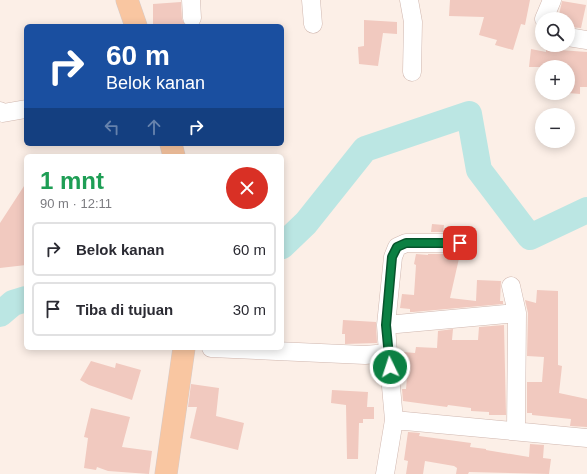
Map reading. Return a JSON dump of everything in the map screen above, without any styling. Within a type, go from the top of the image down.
[{"type":"main road","points":[[127,0],[135,24]]},
{"type":"main road","points":[[166,474],[184,350]]},
{"type":"street","points":[[191,0],[192,18]]},
{"type":"street","points":[[311,0],[313,24]]},
{"type":"street","points":[[409,0],[413,22],[412,72]]},
{"type":"street","points":[[547,12],[552,0]]},
{"type":"street","points":[[575,38],[587,40]]},
{"type":"street","points":[[0,111],[3,113],[24,109]]},
{"type":"street","points":[[385,474],[394,420],[386,325],[392,257],[397,247],[406,243],[460,243]]},
{"type":"street","points":[[511,286],[517,313],[516,431]]},
{"type":"street","points":[[386,325],[517,313]]},
{"type":"street","points":[[255,350],[365,355],[388,353]]},
{"type":"street","points":[[394,420],[587,438]]},
{"type":"building","points":[[450,0],[530,0],[525,25],[521,24],[513,50],[495,45],[497,40],[479,35],[484,17],[449,16]]},
{"type":"building","points":[[562,1],[586,5],[581,28],[575,28],[575,12],[560,12]]},
{"type":"building","points":[[181,2],[182,19],[185,24],[153,24],[153,4]]},
{"type":"building","points":[[364,20],[397,22],[397,34],[383,33],[378,66],[359,64],[358,47],[364,46]]},
{"type":"building","points":[[531,49],[535,50],[535,52],[587,52],[587,87],[580,87],[580,94],[575,94],[575,60],[535,60],[535,67],[529,67]]},
{"type":"building","points":[[24,186],[24,265],[0,268],[0,223]]},
{"type":"building","points":[[432,224],[444,225],[443,232],[431,232]]},
{"type":"building","points":[[416,254],[460,254],[450,298],[476,301],[477,280],[501,281],[500,301],[503,301],[503,304],[413,312],[410,312],[410,309],[400,308],[402,294],[414,295],[416,265],[414,264]]},
{"type":"building","points":[[537,290],[558,291],[558,365],[562,366],[559,393],[587,399],[587,427],[570,426],[571,419],[532,415],[532,413],[527,413],[527,382],[542,382],[544,357],[527,356],[528,313],[525,300],[536,303]]},
{"type":"building","points":[[343,320],[376,322],[377,343],[345,344],[345,334],[342,334]]},
{"type":"building","points":[[504,325],[506,415],[489,415],[489,412],[471,411],[471,408],[448,405],[447,407],[403,401],[402,389],[406,389],[408,366],[401,365],[403,352],[415,353],[416,347],[437,348],[438,331],[453,329],[452,340],[478,340],[479,327]]},
{"type":"building","points":[[91,361],[115,368],[116,363],[141,370],[132,400],[89,385],[80,380]]},
{"type":"building","points":[[191,384],[219,388],[216,416],[244,423],[238,450],[190,438],[197,407],[188,407]]},
{"type":"building","points":[[332,390],[368,392],[367,407],[374,407],[374,419],[363,419],[363,423],[359,423],[358,459],[347,459],[346,405],[331,403]]},
{"type":"building","points":[[91,408],[130,417],[122,447],[152,451],[149,474],[108,471],[97,467],[96,470],[84,468],[88,438],[84,437]]},
{"type":"building","points":[[408,432],[420,433],[419,436],[471,443],[470,447],[529,457],[530,444],[544,445],[543,458],[551,459],[549,474],[469,472],[468,474],[456,474],[457,468],[454,466],[425,461],[423,474],[406,474],[408,461],[404,460]]},
{"type":"waterway","points":[[284,244],[306,223],[365,149],[469,114],[479,170],[530,237],[587,210]]},
{"type":"waterway","points":[[0,314],[13,303],[24,300]]},
{"type":"route","points":[[390,367],[386,325],[392,257],[397,247],[406,243],[460,243]]}]
